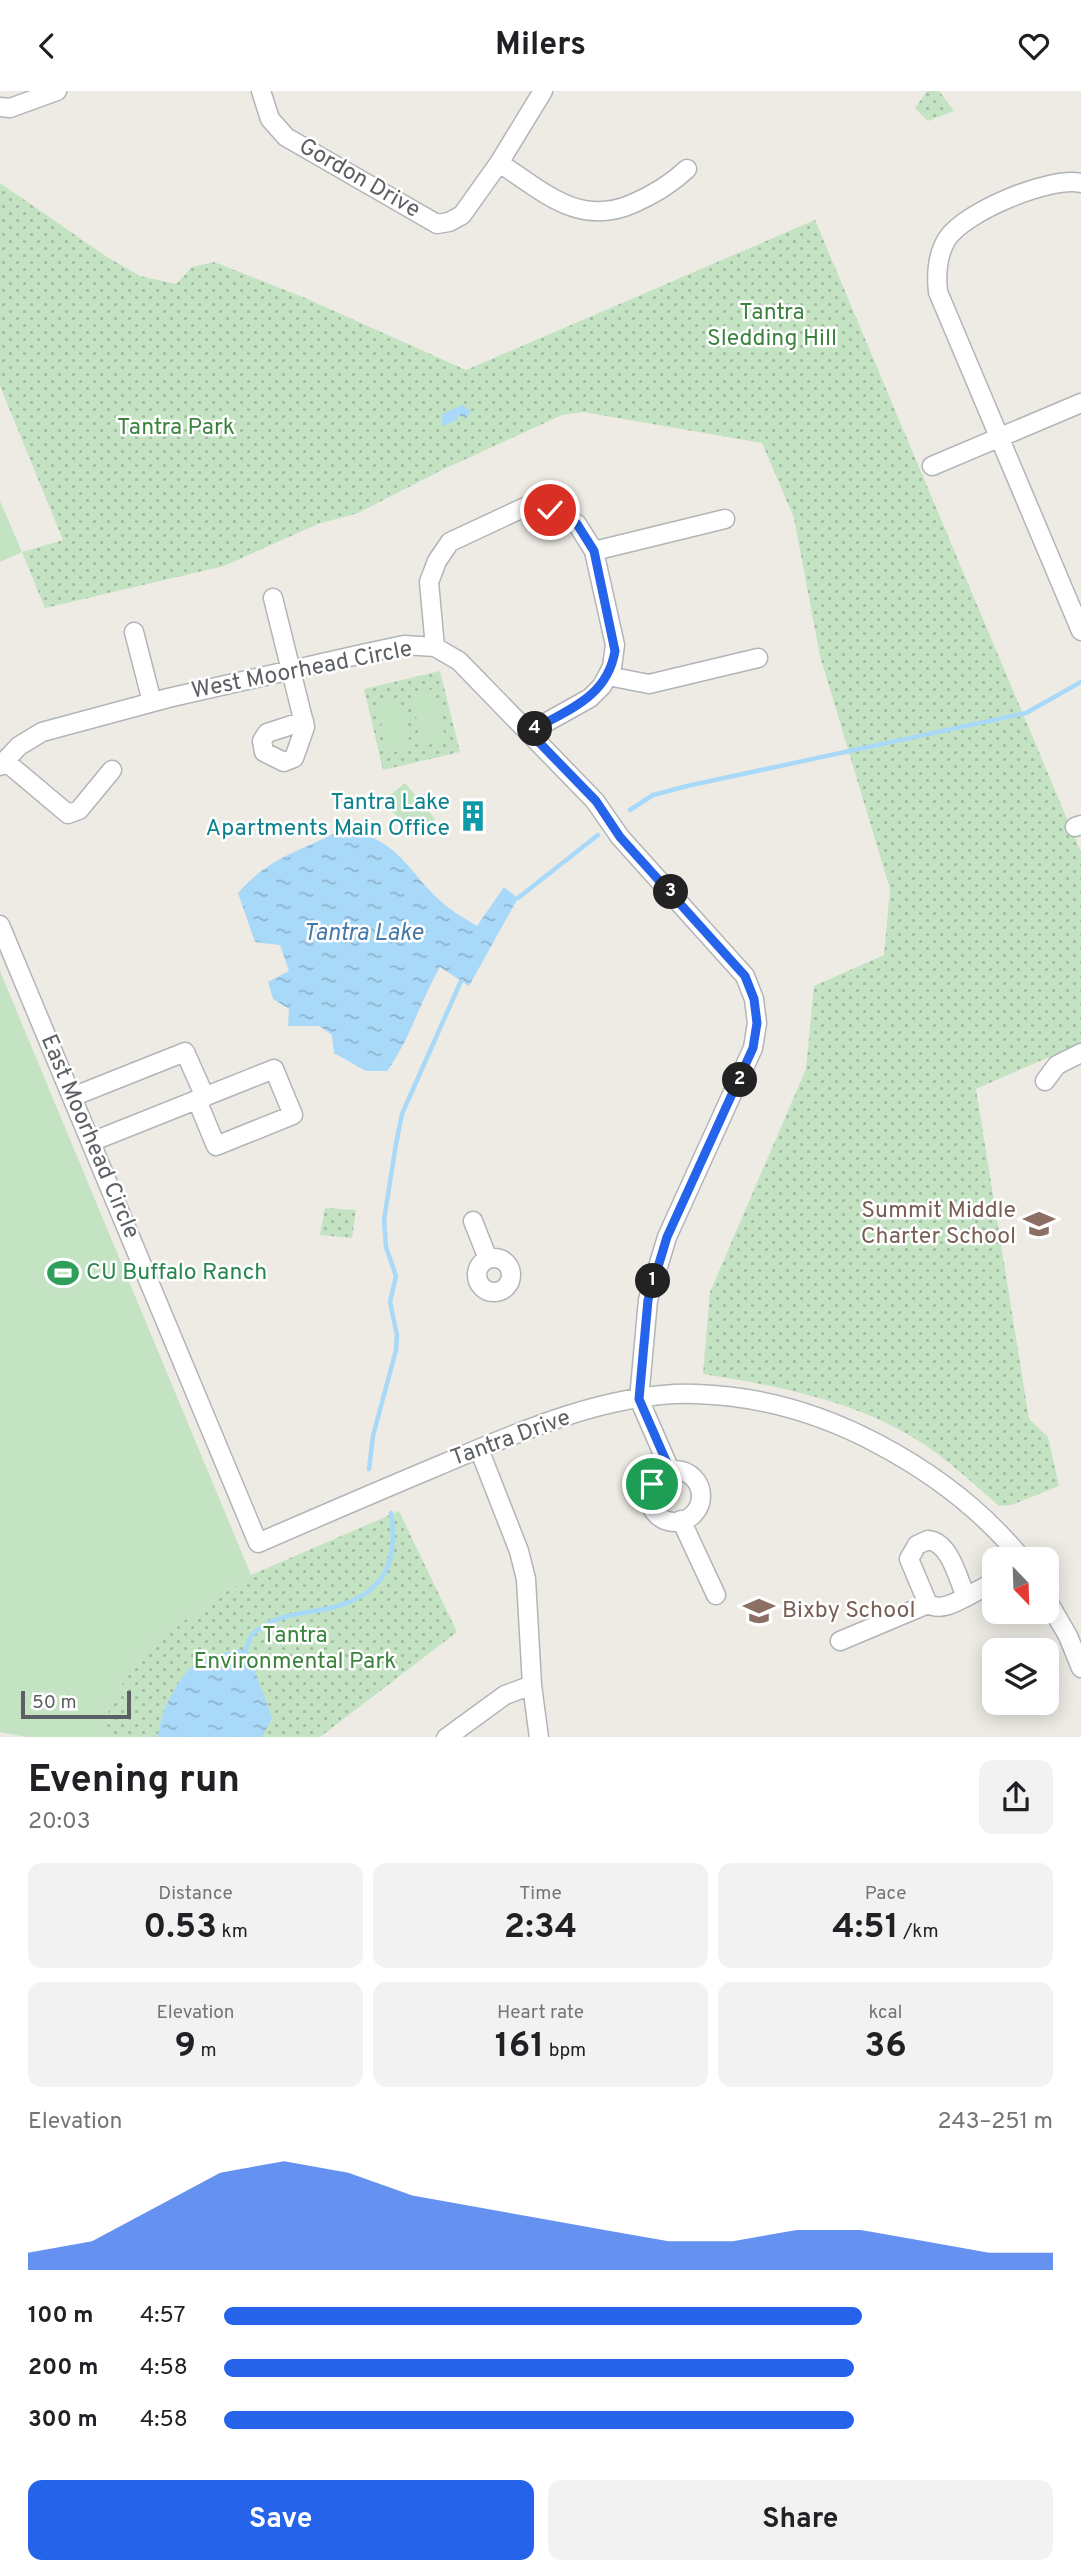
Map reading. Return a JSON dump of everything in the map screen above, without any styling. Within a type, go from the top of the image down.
[{"type":"street","points":[[5,107],[57,91]]},
{"type":"street","name":"Gordon Drive","points":[[261,91],[270,119],[286,137],[438,224],[462,215],[499,163],[543,91]]},
{"type":"street","points":[[499,163],[565,205],[595,214],[615,212],[658,193],[687,169]]},
{"type":"street","points":[[1081,183],[1051,184],[963,221],[949,236],[940,253],[936,273],[938,292],[1081,631]]},
{"type":"street","points":[[932,465],[1081,403]]},
{"type":"street","points":[[435,647],[429,583],[437,561],[450,542],[531,507],[550,510],[570,519],[594,551],[615,645],[612,667],[590,698],[529,732]]},
{"type":"street","points":[[594,551],[725,519]]},
{"type":"street","points":[[1064,592],[1081,585]]},
{"type":"street","points":[[273,598],[304,721]]},
{"type":"street","points":[[134,632],[152,702]]},
{"type":"street","name":"West Moorhead Circle","points":[[2,763],[19,746],[42,732],[152,702],[404,645],[435,647],[459,661],[596,801],[620,837],[745,976],[754,999],[757,1023],[753,1048],[658,1262],[648,1300],[639,1399]]},
{"type":"street","points":[[608,676],[649,684],[758,658]]},
{"type":"street","points":[[2,763],[68,814],[79,810],[112,770]]},
{"type":"street","name":"East Moorhead Circle","points":[[0,925],[258,1543]]},
{"type":"street","points":[[72,1097],[184,1052],[201,1098],[216,1146],[293,1115],[274,1069],[201,1098],[91,1142]]},
{"type":"street","points":[[1045,1081],[1057,1065],[1081,1053]]},
{"type":"street","points":[[473,1221],[488,1259]]},
{"type":"street","name":"Tantra Drive","points":[[258,1543],[544,1422],[639,1399],[693,1393],[735,1396],[807,1411],[845,1427],[918,1465],[985,1519],[1010,1547]]},
{"type":"street","points":[[639,1399],[670,1470]]},
{"type":"street","points":[[479,1449],[519,1551],[527,1593],[532,1685],[539,1737]]},
{"type":"street","points":[[670,1470],[690,1475],[699,1488],[697,1508],[681,1520],[669,1520],[659,1516],[650,1501],[650,1489],[655,1479],[670,1470]]},
{"type":"street","points":[[681,1520],[716,1595]]},
{"type":"street","points":[[966,1597],[948,1555],[930,1539],[917,1545],[909,1559],[928,1604],[935,1607],[947,1606],[966,1597],[982,1588]]},
{"type":"street","points":[[840,1641],[928,1604]]},
{"type":"street","points":[[1059,1620],[1081,1668]]},
{"type":"street","points":[[447,1737],[505,1695],[532,1685]]},
{"type":"green space","points":[[927,91],[939,91],[954,111],[928,121],[915,108]]},
{"type":"green space","name":"Tantra Park","points":[[0,183],[107,257],[140,276],[176,284],[192,267],[214,262],[305,298],[466,370],[815,220],[1081,852],[1081,1043],[976,1089],[1029,1419],[1048,1437],[1059,1486],[1011,1505],[999,1506],[930,1448],[868,1415],[787,1390],[703,1374],[710,1292],[806,1069],[814,986],[884,955],[890,889],[820,656],[794,518],[762,443],[583,412],[562,415],[442,470],[358,513],[318,524],[224,566],[45,608],[22,552],[63,540],[0,386]]},
{"type":"green space","points":[[0,501],[22,552],[0,562]]},
{"type":"green space","points":[[440,671],[460,752],[383,770],[364,689]]},
{"type":"green space","points":[[434,689],[446,740],[423,746],[411,695]]},
{"type":"green space","points":[[399,697],[411,748],[388,754],[377,703]]},
{"type":"green space","points":[[405,783],[435,819],[414,836],[383,801]]},
{"type":"green space","name":"CU Buffalo Ranch","points":[[0,971],[251,1575],[151,1643],[109,1703],[106,1737],[26,1737],[0,1732]]},
{"type":"green space","points":[[325,1208],[356,1210],[352,1238],[320,1235]]},
{"type":"green space","name":"Tantra Environmental Park","points":[[399,1511],[457,1632],[320,1737],[106,1737],[109,1703],[151,1643],[251,1575]]},
{"type":"water","points":[[462,405],[472,412],[464,418],[457,414],[458,420],[442,426],[442,414]]},
{"type":"water","name":"Tantra Lake","points":[[344,828],[381,842],[394,851],[434,895],[452,911],[477,926],[504,887],[518,898],[469,986],[440,967],[387,1071],[366,1071],[334,1053],[332,1035],[319,1026],[288,1026],[289,1009],[273,999],[268,982],[289,971],[280,945],[255,942],[238,893],[275,862]]},
{"type":"water","points":[[239,1649],[248,1652],[272,1718],[262,1737],[158,1737],[165,1707],[186,1673],[207,1658]]},
{"type":"waterway","points":[[630,810],[653,795],[687,786],[1026,713],[1081,682]]},
{"type":"waterway","points":[[518,898],[598,835]]},
{"type":"waterway","points":[[369,1469],[373,1436],[396,1350],[397,1335],[390,1302],[396,1276],[386,1247],[384,1220],[396,1144],[402,1114],[461,981]]},
{"type":"waterway","points":[[245,1651],[251,1636],[273,1621],[341,1605],[369,1591],[379,1581],[390,1558],[393,1544],[391,1513]]},
{"type":"place","name":"Tantra Lake Apartments Main Office","points":[[473,816]]},
{"type":"place","name":"Summit Middle Charter School","points":[[1039,1224]]},
{"type":"place","name":"CU Buffalo Ranch","points":[[63,1273]]},
{"type":"place","name":"Bixby School","points":[[759,1611]]},
{"type":"route","points":[[550,510],[577,524],[594,551],[615,651],[612,667],[602,686],[590,698],[529,732],[596,801],[620,837],[698,920],[745,976],[754,999],[757,1023],[753,1048],[729,1107],[694,1175],[667,1237],[648,1300],[639,1399],[670,1470],[660,1475],[652,1484]]},
{"type":"park label","name":"Tantra Sledding Hill","points":[[772,326]]}]
